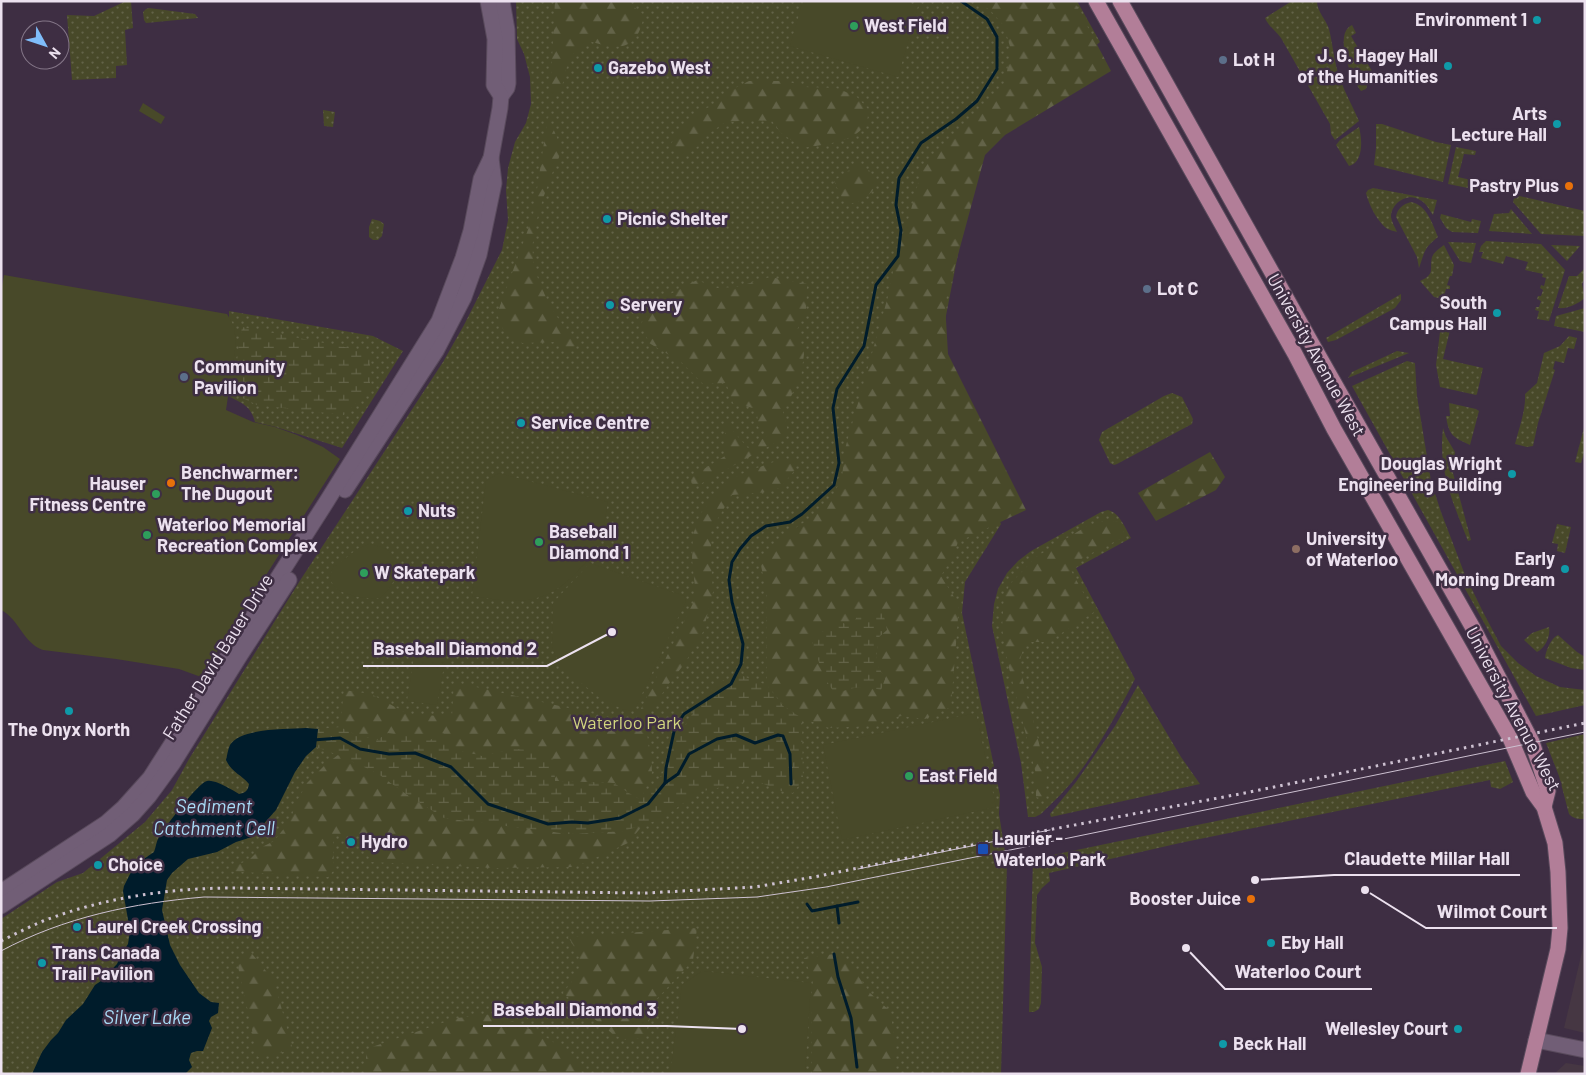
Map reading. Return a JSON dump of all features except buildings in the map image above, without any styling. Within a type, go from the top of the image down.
[{"type":"main road","name":"University Avenue West","points":[[1096,1],[1295,354],[1334,429],[1510,738],[1533,792],[1544,807],[1555,843],[1557,858],[1560,928],[1558,949],[1528,1074]]},
{"type":"main road","name":"University Avenue West","points":[[1120,1],[1473,628],[1532,742],[1548,791],[1544,807]]},
{"type":"street","name":"Father David Bauer Drive","points":[[488,1],[494,39],[494,85],[501,96]]},
{"type":"street","name":"Father David Bauer Drive","points":[[1,906],[77,858],[109,835],[133,814],[174,764],[332,510],[436,351],[456,316],[474,270],[494,183],[491,158],[501,96],[508,84],[507,30],[502,1]]},
{"type":"street","name":"Father David Bauer Drive","points":[[1,892],[106,823],[140,790],[162,760],[439,321],[463,258],[471,231],[480,179],[491,158]]},
{"type":"street","points":[[1536,1040],[1585,1050]]},
{"type":"shaded area","points":[[1585,939],[1585,1033],[1564,1028]]},
{"type":"shaded area","points":[[1566,1063],[1585,1066],[1585,1074],[1554,1074]]},
{"type":"green space","points":[[126,1],[131,1],[133,28],[125,30],[127,65],[116,66],[116,78],[72,80],[70,20],[67,20],[67,15],[94,16]]},
{"type":"green space","name":"Waterloo Park","points":[[516,1],[1077,1],[1100,42],[979,146],[936,367],[1001,524],[965,582],[962,613],[1000,795],[999,814],[1007,864],[1001,1074],[1,1074],[1,919],[57,882],[83,873],[145,822],[172,790],[189,759],[301,579],[443,362],[502,250],[508,220],[506,190],[508,168],[515,142],[526,123],[531,104],[530,77],[524,54],[517,39]]},
{"type":"green space","points":[[555,1],[626,1],[644,15],[637,36],[631,42],[625,45],[609,46],[589,41],[573,54],[566,69],[562,87],[550,98]]},
{"type":"green space","name":"West Field","points":[[803,1],[900,1],[918,6],[898,77],[790,46]]},
{"type":"green space","points":[[974,1],[1074,1],[1111,71],[1005,135],[985,155],[945,303],[948,354],[1026,510],[958,542],[953,556],[941,576],[959,605],[951,707],[925,719],[901,716],[866,726],[829,728],[802,718],[785,707],[767,685],[766,591],[760,560],[782,537],[815,515],[832,498],[842,477],[845,449],[889,293],[897,250],[909,217],[921,172],[945,143],[987,104],[1005,82],[1011,50],[1004,26],[990,10]],"holes":[[[850,626],[878,638],[876,662],[885,679],[871,687],[851,687],[815,650],[811,639],[816,633]]]},
{"type":"green space","points":[[1292,1],[1317,1],[1318,9],[1329,29],[1340,79],[1359,121],[1335,140],[1331,134],[1330,124],[1281,38],[1265,18]]},
{"type":"green space","points":[[149,8],[195,14],[198,18],[146,23],[143,12]]},
{"type":"green space","points":[[1352,25],[1356,33],[1351,36],[1372,71],[1366,89],[1361,91],[1349,67],[1344,46],[1344,37]]},
{"type":"green space","points":[[749,81],[787,81],[804,87],[836,88],[856,96],[868,109],[867,121],[856,134],[848,138],[830,144],[803,148],[781,133],[772,121],[747,120],[724,123],[707,135],[698,146],[683,158],[676,154],[671,144],[675,137],[700,111],[716,104],[731,90]]},
{"type":"green space","points":[[143,103],[165,117],[161,124],[139,111]]},
{"type":"green space","points":[[323,110],[335,112],[333,127],[324,126]]},
{"type":"green space","points":[[548,116],[562,150],[538,217],[533,244],[533,256],[537,276],[545,295],[576,345],[564,360],[567,351],[555,342],[522,343],[503,329],[497,314],[533,216]]},
{"type":"green space","points":[[1376,124],[1382,124],[1451,145],[1443,182],[1374,165]]},
{"type":"green space","points":[[1359,127],[1361,138],[1360,155],[1354,164],[1349,166],[1336,145]]},
{"type":"green space","points":[[1456,147],[1476,151],[1475,155],[1464,154],[1458,177],[1497,186],[1493,193],[1448,184]]},
{"type":"green space","points":[[858,164],[870,171],[876,185],[871,193],[862,200],[848,203],[841,196],[834,181]]},
{"type":"green space","points":[[1373,188],[1437,200],[1433,215],[1422,201],[1410,197],[1406,198],[1397,203],[1392,212],[1391,219],[1397,232],[1386,228],[1373,212],[1366,193]]},
{"type":"green space","points":[[1515,195],[1585,211],[1585,236],[1541,234],[1513,202]]},
{"type":"green space","points":[[1411,202],[1417,204],[1425,211],[1438,237],[1426,250],[1419,268],[1417,257],[1396,217],[1401,207]]},
{"type":"green space","points":[[1511,209],[1532,234],[1489,231],[1494,214],[1509,213]]},
{"type":"green space","points":[[1441,214],[1471,222],[1472,219],[1481,221],[1478,233],[1452,232],[1446,228],[1440,218]]},
{"type":"green space","points":[[372,219],[384,224],[382,236],[378,240],[373,240],[369,237],[369,227]]},
{"type":"green space","points":[[1486,241],[1541,244],[1565,270],[1549,321],[1537,319],[1539,311],[1535,310],[1536,307],[1539,307],[1541,301],[1537,299],[1538,296],[1541,296],[1543,290],[1540,288],[1541,285],[1544,286],[1546,278],[1542,277],[1543,274],[1525,270],[1528,262],[1506,256],[1503,264],[1481,258],[1483,252],[1479,252],[1481,246]]},
{"type":"green space","points":[[1448,242],[1476,243],[1471,263],[1460,261]]},
{"type":"green space","points":[[1444,245],[1454,265],[1452,276],[1450,276],[1447,285],[1450,286],[1450,289],[1446,289],[1444,296],[1452,298],[1452,301],[1434,297],[1420,281],[1430,273],[1432,257]]},
{"type":"green space","points":[[1551,245],[1580,246],[1567,261]]},
{"type":"green space","points":[[1585,268],[1585,278],[1582,284],[1585,298],[1573,306],[1558,308],[1569,276],[1577,276]]},
{"type":"green space","name":"Waterloo Memorial Recreation Complex","points":[[4,275],[227,314],[234,326],[236,343],[226,410],[253,422],[297,435],[323,447],[340,459],[201,677],[179,669],[43,650],[36,647],[12,619],[1,610],[1,291]]},
{"type":"green space","points":[[770,277],[807,284],[806,311],[797,330],[804,354],[801,377],[783,412],[789,435],[695,487],[689,478],[725,456],[725,422],[748,448],[770,434],[758,427],[757,409],[733,403],[726,383],[703,384],[681,362],[649,343],[641,323],[663,298],[697,280],[717,288],[737,287]]},
{"type":"green space","points":[[1401,294],[1401,300],[1395,308],[1336,340],[1328,342],[1326,338]]},
{"type":"green space","points":[[1585,308],[1585,332],[1554,326],[1556,316]]},
{"type":"green space","points":[[229,311],[373,336],[403,351],[342,448],[255,422],[251,412],[242,403],[228,396]]},
{"type":"green space","points":[[1451,326],[1443,359],[1483,368],[1476,395],[1440,387],[1436,365],[1440,332],[1443,328]]},
{"type":"green space","points":[[242,327],[370,352],[370,389],[344,415],[257,405],[232,393]]},
{"type":"green space","points":[[1569,336],[1577,338],[1574,349],[1568,348],[1564,363],[1555,361],[1553,369],[1555,370],[1538,423],[1533,446],[1527,447],[1515,444],[1523,413],[1525,394],[1537,383],[1544,353],[1560,346]]},
{"type":"green space","points":[[1397,351],[1409,353],[1348,378],[1352,372]]},
{"type":"green space","points":[[1407,361],[1415,363],[1417,396],[1431,481],[1465,575],[1483,612],[1501,646],[1518,663],[1536,676],[1560,687],[1585,690],[1585,705],[1536,716],[1352,386]]},
{"type":"green space","points":[[1172,393],[1182,397],[1193,419],[1192,424],[1117,464],[1110,463],[1099,440],[1102,432]]},
{"type":"green space","points":[[1449,403],[1479,411],[1470,445],[1456,438],[1450,432],[1446,416],[1450,416]]},
{"type":"green space","points":[[1585,424],[1585,450],[1581,463],[1575,462]]},
{"type":"green space","points":[[1443,428],[1455,452],[1453,473],[1471,540],[1468,541],[1452,500],[1445,473],[1442,444]]},
{"type":"green space","points":[[1210,452],[1225,477],[1216,490],[1156,521],[1138,493]]},
{"type":"green space","points":[[785,458],[797,462],[795,470],[780,488],[766,492],[732,495],[711,530],[713,592],[703,632],[685,663],[646,718],[652,772],[641,800],[614,783],[555,781],[512,749],[482,756],[457,750],[430,740],[377,740],[352,733],[340,727],[344,690],[371,694],[410,715],[452,716],[454,682],[634,723],[696,597],[692,559],[693,535],[700,514],[729,480]]},
{"type":"green space","name":"Baseball Diamond 1","points":[[499,473],[608,502],[601,536],[589,559],[566,583],[542,597],[516,601],[472,596],[486,481]]},
{"type":"green space","points":[[1108,510],[1116,514],[1131,538],[1076,568],[1135,679],[1093,754],[1076,777],[1041,814],[1035,817],[1028,817],[1021,763],[992,626],[994,604],[998,589],[1007,573],[1018,561],[1031,551],[1101,512]]},
{"type":"green space","points":[[1107,520],[1118,522],[1126,536],[1086,556],[1069,567],[1094,612],[1048,642],[1025,642],[1019,664],[1047,775],[1044,799],[1036,797],[1036,774],[1008,664],[1002,628],[1004,597],[1010,584],[1036,557],[1087,526]]},
{"type":"green space","points":[[1557,524],[1571,527],[1565,553],[1557,551],[1558,544],[1552,543]]},
{"type":"green space","name":"W Skatepark","points":[[370,544],[382,547],[395,558],[396,574],[388,590],[380,598],[372,598],[353,596],[336,588],[331,579],[334,565],[336,566],[357,549]]},
{"type":"green space","points":[[590,563],[684,596],[686,601],[634,711],[622,709],[600,698],[560,666],[552,647],[553,603]]},
{"type":"green space","points":[[883,612],[887,630],[878,638],[876,662],[885,679],[881,690],[857,688],[835,694],[824,677],[811,639],[816,633],[826,631],[829,624],[836,620],[850,626],[858,616]]},
{"type":"green space","points":[[1549,627],[1547,641],[1543,648],[1537,652],[1524,640],[1532,633]]},
{"type":"green space","points":[[1558,635],[1585,657],[1585,670],[1571,668],[1545,658],[1549,645]]},
{"type":"green space","points":[[417,639],[448,644],[437,705],[407,701]]},
{"type":"green space","points":[[740,675],[767,685],[784,707],[802,718],[803,780],[793,793],[781,791],[754,780],[699,792],[661,819],[624,831],[570,834],[444,818],[377,773],[316,747],[318,729],[340,727],[352,733],[377,740],[388,733],[430,740],[443,733],[457,750],[482,756],[512,749],[537,750],[554,760],[555,781],[614,783],[641,800],[657,782],[666,768],[675,734],[689,721],[698,700],[722,681]]},
{"type":"green space","points":[[1138,685],[1181,757],[1200,784],[1051,817],[1050,814],[1076,782],[1115,726]]},
{"type":"green space","name":"East Field","points":[[976,713],[996,807],[842,840],[823,745]]},
{"type":"green space","points":[[1585,734],[1585,819],[1580,819],[1574,818],[1569,814],[1559,776],[1546,743]]},
{"type":"green space","points":[[338,755],[377,773],[444,818],[570,834],[624,831],[643,825],[628,843],[575,867],[497,868],[371,862],[367,853],[366,834],[333,835],[334,870],[328,877],[225,871],[250,859],[262,847],[274,841],[290,821],[296,803],[307,783]]},
{"type":"green space","points":[[1505,761],[1513,782],[1500,789],[1491,787],[1490,780],[1180,843],[1049,873],[1050,881],[1037,895],[1035,943],[1042,967],[1041,1003],[1039,1009],[1029,1012],[1033,859]]},
{"type":"green space","points":[[697,928],[693,960],[655,1001],[644,1038],[626,1040],[614,1035],[563,993],[575,977],[580,966],[578,954],[568,937]]},
{"type":"green space","points":[[249,950],[274,981],[293,1050],[258,1057],[237,962]]},
{"type":"green space","points":[[842,953],[870,993],[890,1011],[895,1039],[895,1074],[812,1074],[811,1002],[813,980],[804,958]]},
{"type":"green space","points":[[702,971],[811,983],[805,1074],[670,1074],[682,985]]},
{"type":"green space","points":[[493,1014],[526,1027],[547,1038],[576,1061],[582,1074],[366,1074],[366,1053],[372,1047],[457,1018]]},
{"type":"water","points":[[306,728],[318,729],[316,747],[306,756],[295,772],[276,810],[252,837],[236,842],[217,852],[188,859],[167,880],[162,910],[170,945],[180,965],[199,993],[211,1002],[219,1003],[218,1013],[211,1017],[209,1021],[212,1028],[203,1051],[191,1053],[189,1060],[192,1067],[185,1074],[32,1074],[42,1052],[66,1020],[83,1004],[95,985],[117,964],[128,944],[130,931],[123,891],[130,874],[138,863],[154,852],[162,832],[197,789],[207,781],[223,785],[239,794],[247,790],[249,784],[231,768],[226,760],[230,745],[235,739],[254,732]]},
{"type":"waterway","points":[[313,740],[340,738],[360,749],[389,754],[415,753],[451,767],[488,804],[548,824],[588,823],[620,818],[648,804],[665,783],[666,768],[675,727],[684,714],[731,684],[741,664],[743,644],[732,602],[729,580],[732,562],[751,536],[766,526],[790,522],[802,514],[834,485],[839,463],[833,408],[837,389],[864,346],[876,285],[898,256],[901,230],[896,205],[899,178],[921,143],[956,119],[977,101],[997,69],[997,37],[987,19],[961,1]]},
{"type":"waterway","points":[[665,783],[678,774],[689,754],[717,739],[736,735],[755,743],[778,735],[783,736],[790,754],[791,784]]},
{"type":"waterway","points":[[807,904],[812,911],[858,902]]},
{"type":"waterway","points":[[837,906],[839,923]]},
{"type":"waterway","points":[[834,954],[838,977],[851,1018],[857,1067]]},
{"type":"tram line","points":[[1,951],[49,929],[100,914],[152,903],[204,897],[650,901],[757,897],[826,887],[1585,732]]},
{"type":"tram line","points":[[858,869],[1050,830]]},
{"type":"railway","points":[[1,941],[43,921],[89,906],[161,892],[209,888],[646,893],[755,887],[1245,793],[1585,723]]},
{"type":"place","name":"Environment 1","points":[[1537,20]]},
{"type":"place","name":"West Field","points":[[854,26]]},
{"type":"place","name":"Lot H","points":[[1223,60]]},
{"type":"place","name":"J. G. Hagey Hall of the Humanities","points":[[1448,66]]},
{"type":"place","name":"Gazebo West","points":[[598,68]]},
{"type":"place","name":"Arts Lecture Hall","points":[[1557,124]]},
{"type":"place","name":"Pastry Plus","points":[[1569,186]]},
{"type":"place","name":"Picnic Shelter","points":[[607,219]]},
{"type":"place","name":"Lot C","points":[[1147,289]]},
{"type":"place","name":"Servery","points":[[610,305]]},
{"type":"place","name":"South Campus Hall","points":[[1497,313]]},
{"type":"place","name":"Community Pavilion","points":[[184,377]]},
{"type":"place","name":"Service Centre","points":[[521,423]]},
{"type":"place","name":"Douglas Wright Engineering Building","points":[[1512,474]]},
{"type":"place","name":"Benchwarmer: The Dugout","points":[[171,483]]},
{"type":"place","name":"Hauser Fitness Centre","points":[[156,494]]},
{"type":"place","name":"Nuts","points":[[408,511]]},
{"type":"place","name":"Waterloo Memorial Recreation Complex","points":[[147,535]]},
{"type":"place","name":"Baseball Diamond 1","points":[[539,542]]},
{"type":"place","name":"University of Waterloo","points":[[1296,549]]},
{"type":"place","name":"Early Morning Dream","points":[[1565,569]]},
{"type":"place","name":"W Skatepark","points":[[364,573]]},
{"type":"place","name":"Baseball Diamond 2","points":[[612,632]]},
{"type":"place","name":"The Onyx North","points":[[69,711]]},
{"type":"place","name":"East Field","points":[[909,776]]},
{"type":"place","name":"Hydro","points":[[351,842]]},
{"type":"place","name":"Laurier - Waterloo Park","points":[[983,849]]},
{"type":"place","name":"Choice","points":[[98,865]]},
{"type":"place","name":"Claudette Millar Hall","points":[[1255,880]]},
{"type":"place","name":"Wilmot Court","points":[[1365,890]]},
{"type":"place","name":"Booster Juice","points":[[1251,899]]},
{"type":"place","name":"Laurel Creek Crossing","points":[[77,927]]},
{"type":"place","name":"Eby Hall","points":[[1271,943]]},
{"type":"place","name":"Waterloo Court","points":[[1186,948]]},
{"type":"place","name":"Trans Canada Trail Pavilion","points":[[42,963]]},
{"type":"place","name":"Baseball Diamond 3","points":[[742,1029]]},
{"type":"place","name":"Wellesley Court","points":[[1458,1029]]},
{"type":"place","name":"Beck Hall","points":[[1223,1044]]},
{"type":"water label","name":"Sediment Catchment Cell","points":[[214,817]]},
{"type":"water label","name":"Silver Lake","points":[[147,1017]]}]
